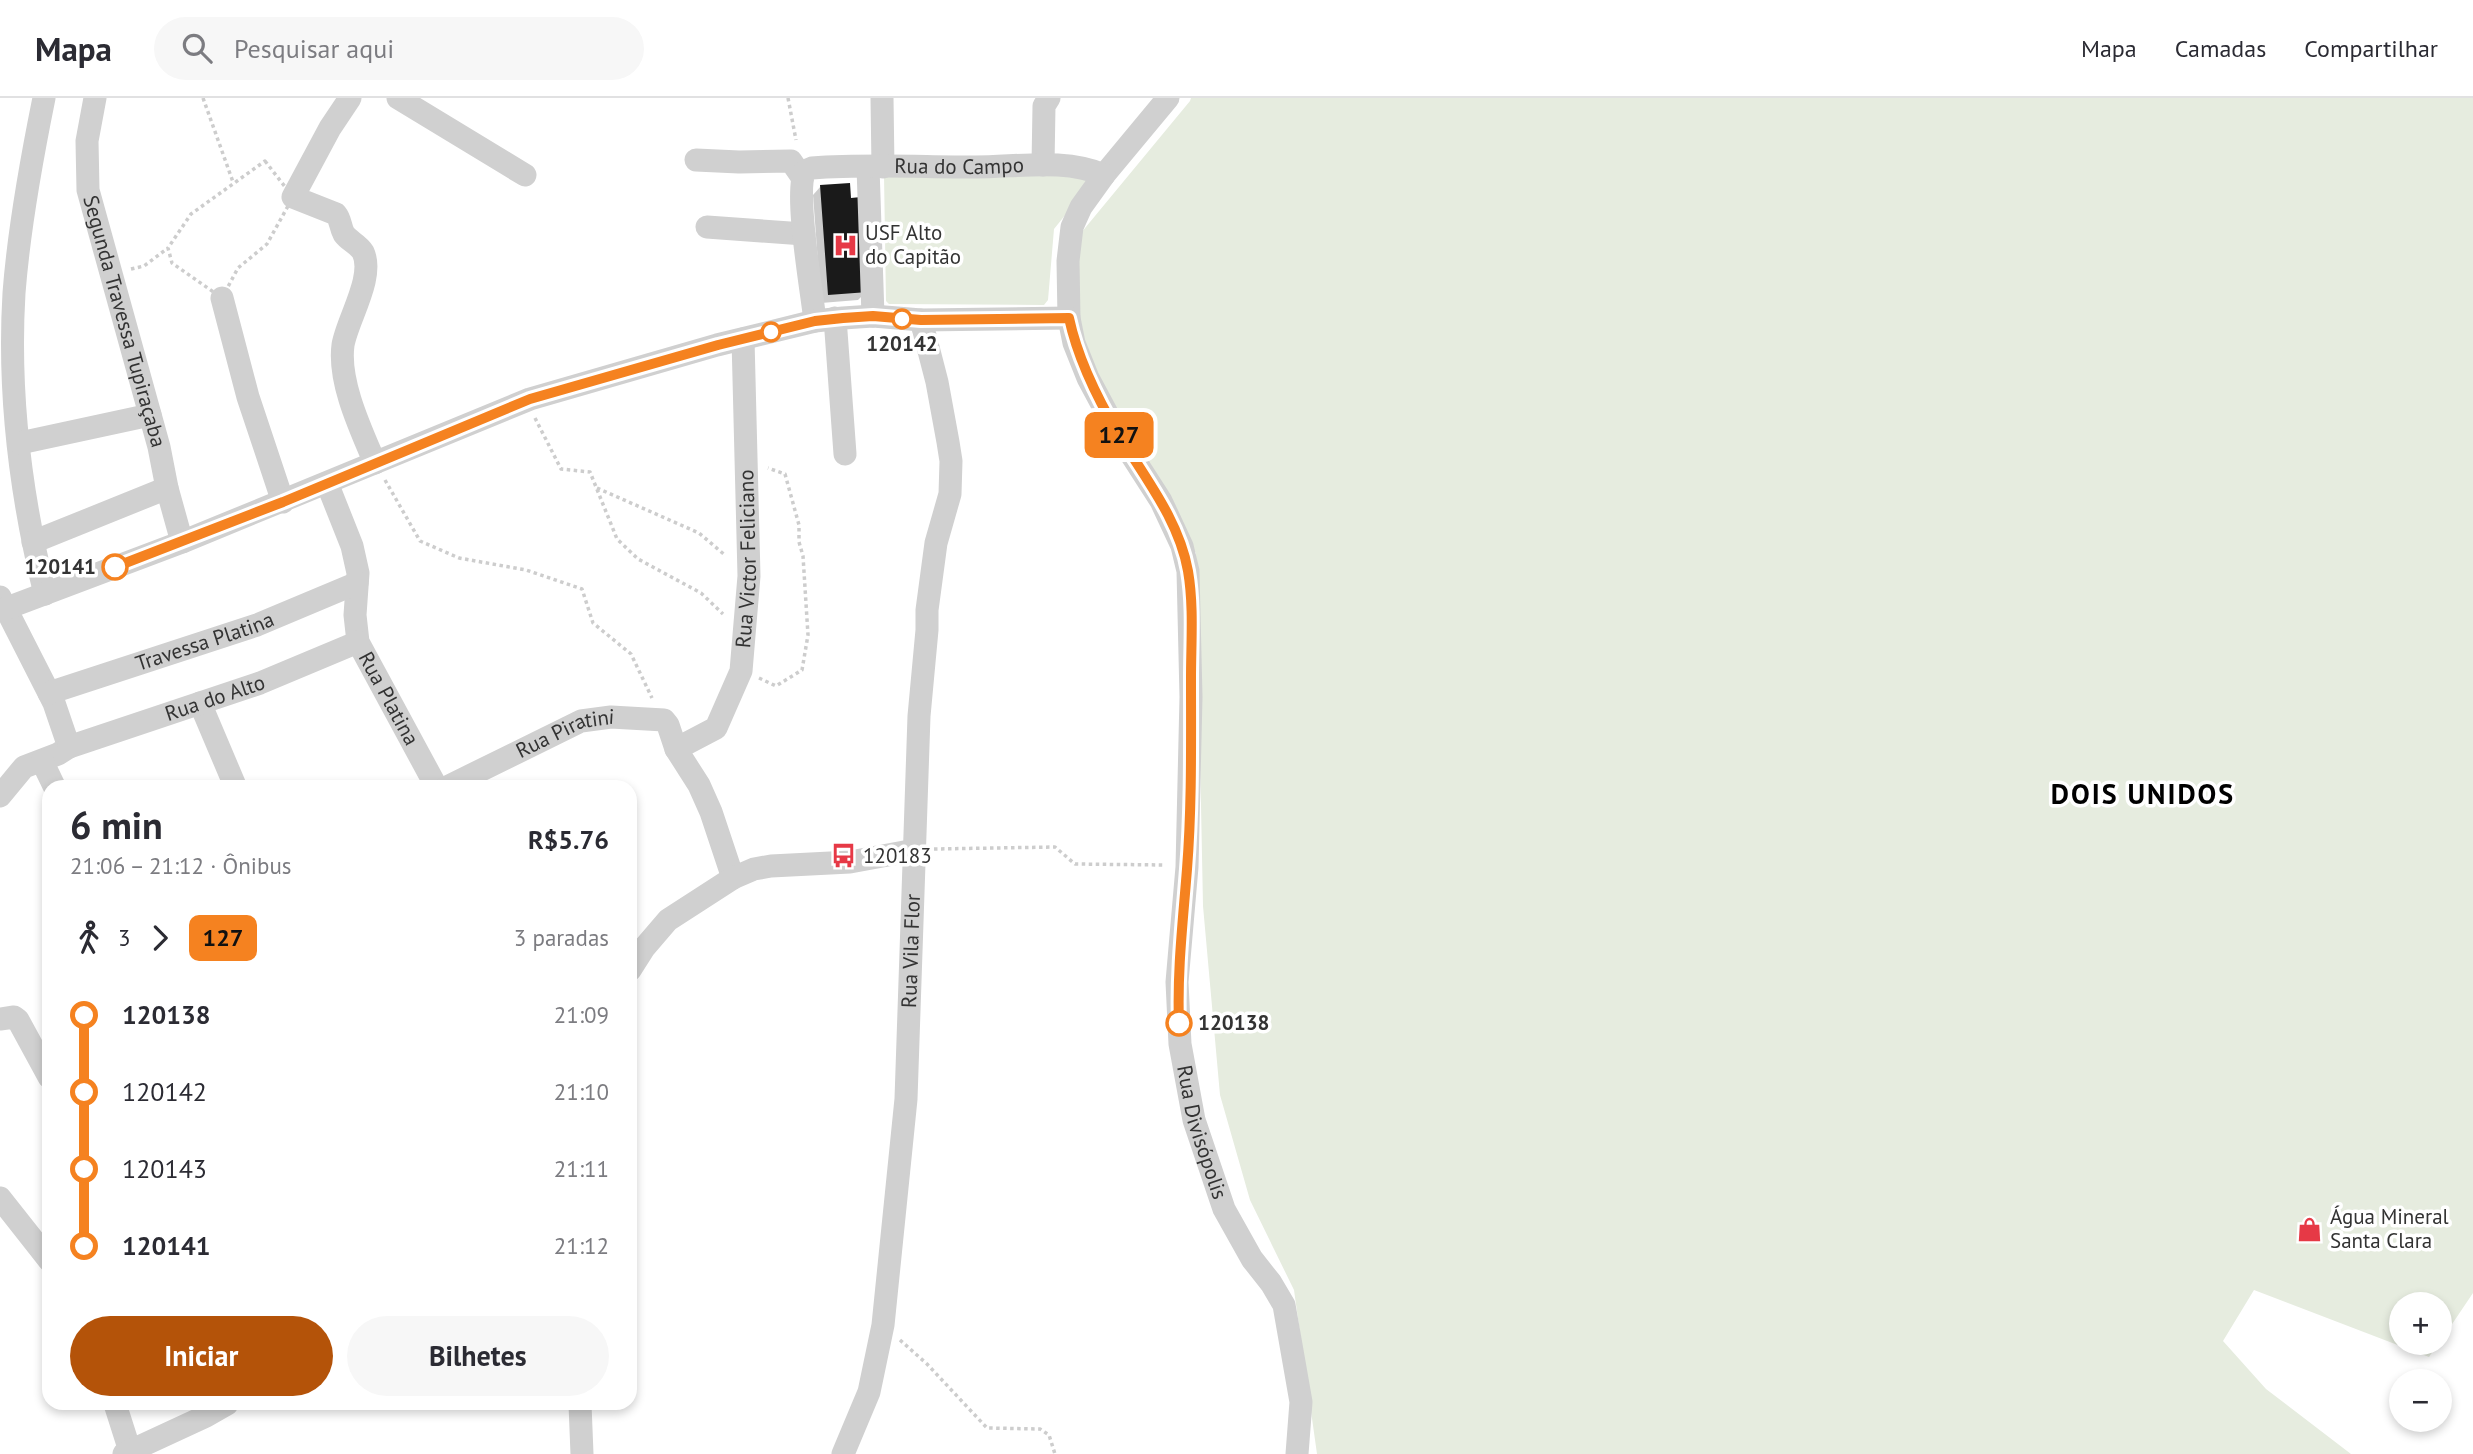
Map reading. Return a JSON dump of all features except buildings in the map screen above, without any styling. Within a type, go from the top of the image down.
[{"type":"street","points":[[44,98],[26,192],[15,293],[13,370],[25,496],[45,594]]},
{"type":"street","name":"Segunda Travessa Tupiraçaba","points":[[95,98],[87,141],[88,190],[183,542]]},
{"type":"street","points":[[350,98],[330,128],[293,197],[336,214],[345,236],[358,246],[364,255],[363,285],[343,345],[345,376],[357,422],[375,463]]},
{"type":"street","points":[[398,98],[525,175]]},
{"type":"street","points":[[873,316],[876,167],[882,98]]},
{"type":"street","points":[[1042,165],[1044,106],[1049,98]]},
{"type":"street","name":"Rua Divisópolis","points":[[1168,98],[1081,207],[1072,227],[1068,261],[1069,318],[1074,343],[1088,379],[1118,434],[1161,500],[1182,546],[1188,571],[1191,659],[1187,867],[1177,982],[1180,1044],[1194,1121],[1224,1209],[1252,1259],[1284,1305],[1301,1402],[1297,1454]]},
{"type":"street","points":[[696,160],[791,161],[807,172],[804,234],[825,320],[845,454]]},
{"type":"street","name":"Rua do Campo","points":[[807,172],[876,167],[1071,165],[1090,168],[1104,175]]},
{"type":"street","points":[[707,227],[804,234]]},
{"type":"street","points":[[222,298],[248,397],[283,502]]},
{"type":"street","points":[[69,747],[49,694],[4,602],[45,594],[183,542],[526,400],[743,339],[825,320],[873,316],[921,320],[1069,318]]},
{"type":"street","name":"Rua Vila Flor","points":[[843,1454],[869,1391],[883,1325],[906,1099],[919,716],[927,610],[936,543],[950,494],[951,461],[937,382],[921,320]]},
{"type":"street","name":"Rua Victor Feliciano","points":[[676,749],[716,728],[741,671],[749,576],[743,339]]},
{"type":"street","points":[[20,443],[150,415]]},
{"type":"street","name":"Rua Platina","points":[[327,483],[352,546],[358,573],[355,615],[358,642],[434,780]]},
{"type":"street","points":[[33,542],[167,488]]},
{"type":"street","name":"Travessa Platina","points":[[49,694],[257,625],[357,583]]},
{"type":"street","name":"Rua do Alto","points":[[0,796],[24,767],[69,747],[270,679],[358,642]]},
{"type":"street","points":[[200,703],[233,780]]},
{"type":"street","name":"Rua Piratini","points":[[461,780],[581,721],[611,717],[664,720]]},
{"type":"street","points":[[664,720],[676,749],[707,803],[733,878]]},
{"type":"street","points":[[42,761],[51,780]]},
{"type":"street","points":[[637,959],[668,920],[733,878],[754,869],[850,862],[915,850]]},
{"type":"street","points":[[0,1019],[14,1017],[18,1020],[42,1064]]},
{"type":"street","points":[[0,1198],[42,1251]]},
{"type":"street","points":[[116,1410],[127,1453],[216,1410]]},
{"type":"street","points":[[580,1410],[582,1454]]},
{"type":"path","points":[[203,98],[233,182]]},
{"type":"path","points":[[788,98],[807,172]]},
{"type":"path","points":[[112,274],[144,266],[168,248],[191,214],[265,161],[293,197],[267,244],[238,268],[222,298],[172,263],[168,248]]},
{"type":"path","points":[[526,400],[562,469],[590,471],[617,539],[638,559],[701,593],[725,616]]},
{"type":"path","points":[[741,671],[776,686],[802,670],[808,635],[799,525],[785,474],[747,462]]},
{"type":"path","points":[[375,463],[420,541],[459,558],[526,570],[582,589],[593,623],[631,654],[664,720]]},
{"type":"path","points":[[596,488],[699,533],[749,576]]},
{"type":"path","points":[[915,850],[1055,847],[1075,864],[1187,867]]},
{"type":"path","points":[[883,1325],[966,1403],[981,1424],[996,1430],[1040,1429],[1049,1435],[1055,1454]]},
{"type":"shaded area","points":[[1191,98],[2473,98],[2473,1293],[2452,1324],[2452,1292],[2389,1292],[2389,1342],[2254,1290],[2223,1341],[2266,1389],[2351,1454],[1317,1454],[1294,1290],[1250,1200],[1220,1095],[1203,906],[1196,553],[1112,431],[1070,348],[1071,245]]},
{"type":"shaded area","points":[[1079,173],[1091,183],[1054,229],[1048,300],[1044,305],[889,304],[886,301],[884,175]]},
{"type":"bus line","name":"127","points":[[115,567],[283,502],[530,399],[718,345],[815,321],[843,318],[1069,318],[1074,343],[1088,379],[1118,434],[1161,500],[1182,546],[1188,571],[1191,697],[1187,867],[1177,982],[1179,1023]]},
{"type":"place","name":"USF Alto do Capitão","points":[[845,245]]},
{"type":"place","name":"120142","points":[[902,319]]},
{"type":"place","name":"120141","points":[[115,567]]},
{"type":"place","name":"120183","points":[[843,856]]},
{"type":"place","name":"120138","points":[[1179,1023]]},
{"type":"place","name":"Água Mineral Santa Clara","points":[[2310,1229]]},
{"type":"district","name":"DOIS UNIDOS","points":[[2143,794]]}]
